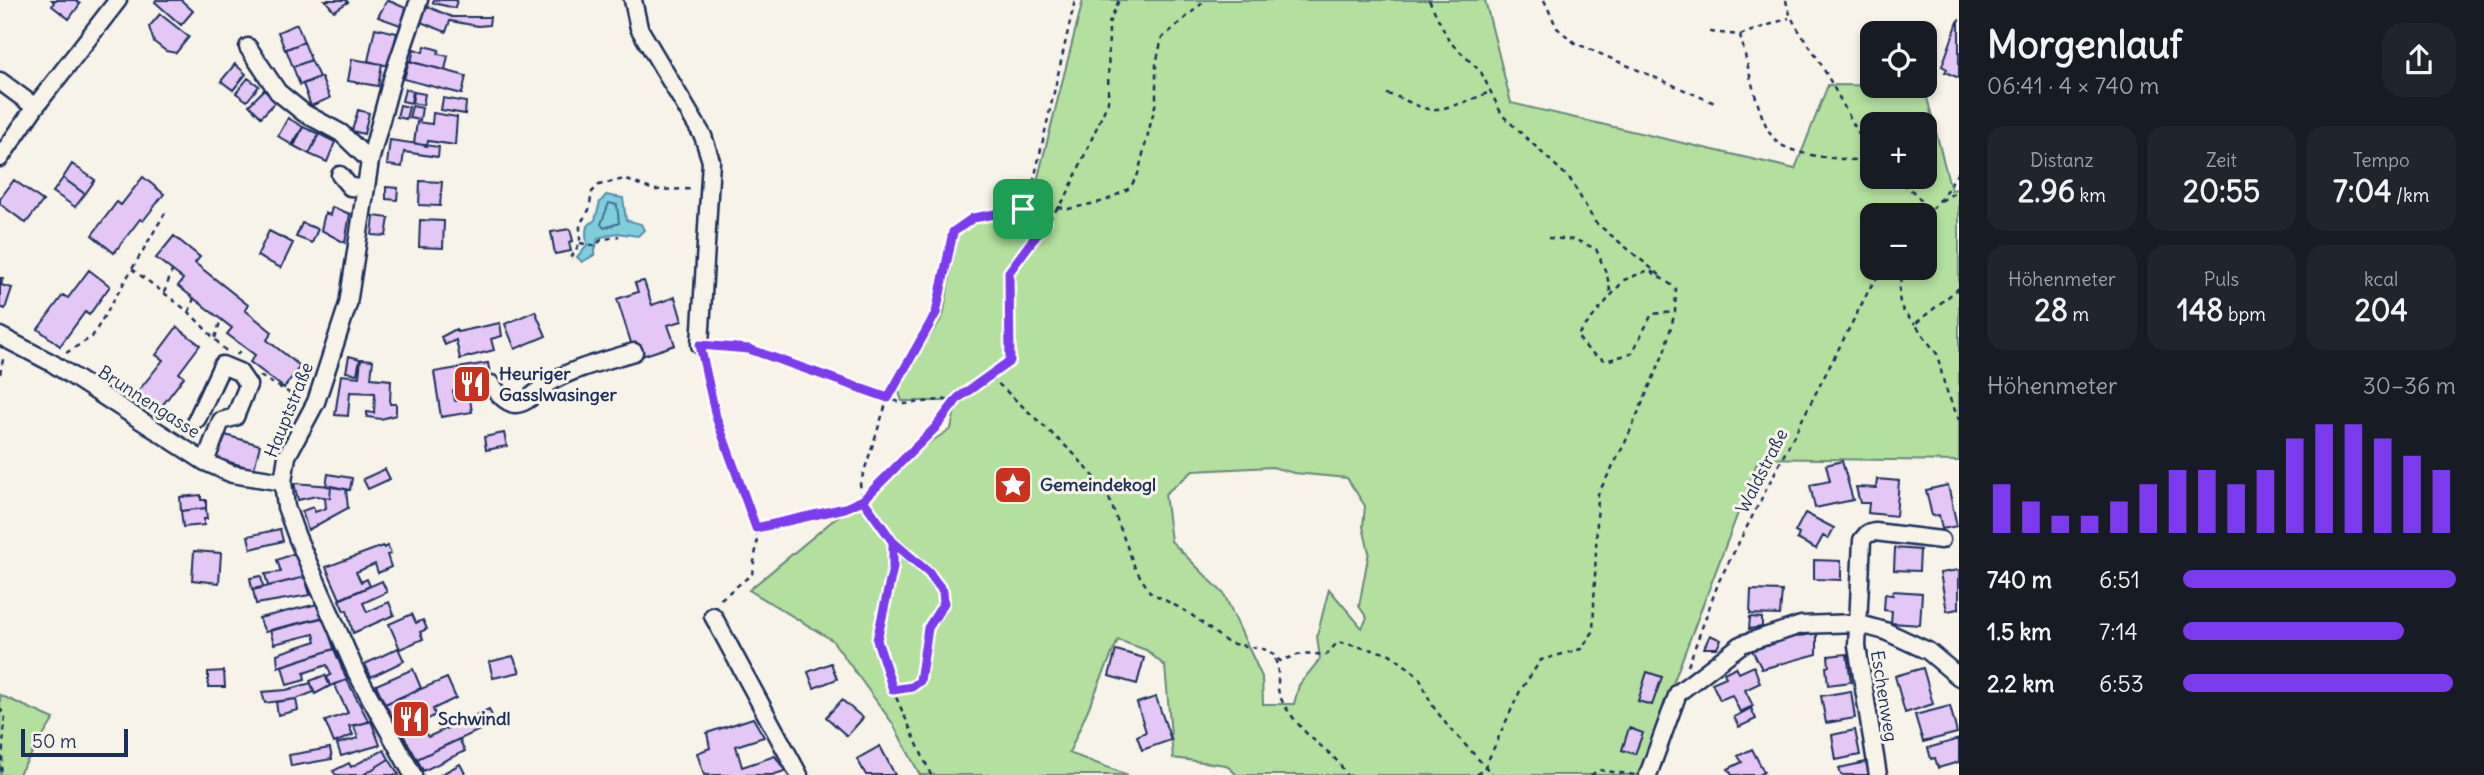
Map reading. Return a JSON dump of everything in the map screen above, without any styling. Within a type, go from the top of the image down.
[{"type":"street","points":[[0,158],[35,107],[118,0]]},
{"type":"street","name":"Hauptstraße","points":[[413,775],[356,671],[297,537],[286,507],[283,482],[287,456],[316,402],[348,304],[370,161],[392,79],[419,0]]},
{"type":"street","points":[[633,0],[639,28],[703,136],[711,161],[700,345]]},
{"type":"street","points":[[247,47],[278,92],[304,113],[341,133],[370,161]]},
{"type":"street","points":[[0,81],[35,107]]},
{"type":"street","points":[[340,175],[350,187],[366,188]]},
{"type":"street","name":"Brunnengasse","points":[[4,339],[52,363],[205,462],[232,474],[283,482]]},
{"type":"street","points":[[491,384],[502,398],[513,404],[522,403],[548,384],[587,366],[634,352]]},
{"type":"street","points":[[197,419],[222,365],[239,372],[248,385],[235,416],[221,421],[205,462]]},
{"type":"street","name":"Eschenweg","points":[[1878,775],[1857,646],[1862,540],[1867,534],[1875,532],[1941,540]]},
{"type":"street","points":[[713,616],[799,775]]},
{"type":"street","points":[[1648,775],[1678,693],[1742,644],[1801,625],[1856,623],[1885,631],[1928,651],[1959,677]]},
{"type":"path","points":[[893,690],[912,687],[920,681],[928,628],[944,603],[941,585],[893,542],[863,500],[860,484],[888,398],[936,313],[953,232],[973,218],[1028,206],[1075,0]]},
{"type":"path","points":[[756,528],[845,508],[863,500],[935,428],[958,398],[1010,361],[1009,272],[1066,197],[1108,102],[1109,23],[1119,0]]},
{"type":"path","points":[[1058,207],[1068,209],[1105,201],[1130,188],[1138,174],[1156,102],[1156,64],[1162,38],[1206,0]]},
{"type":"path","points":[[1429,0],[1449,41],[1481,72],[1502,115],[1570,179],[1595,222],[1675,288]]},
{"type":"path","points":[[1544,0],[1557,28],[1576,43],[1717,104]]},
{"type":"path","points":[[1786,0],[1789,18],[1817,58],[1860,136]]},
{"type":"path","points":[[1710,32],[1740,35],[1789,18]]},
{"type":"path","points":[[1740,35],[1765,127],[1779,145],[1811,155],[1860,161]]},
{"type":"path","points":[[1387,94],[1408,99],[1427,110],[1449,106],[1491,92]]},
{"type":"path","points":[[1938,203],[1959,171]]},
{"type":"path","points":[[570,258],[580,243],[580,224],[589,210],[592,192],[599,185],[624,179],[654,190],[691,189]]},
{"type":"path","points":[[1910,189],[1921,203]]},
{"type":"path","points":[[1938,203],[1959,190]]},
{"type":"path","points":[[1028,206],[1046,222]]},
{"type":"path","points":[[52,363],[92,337],[165,213]]},
{"type":"path","points":[[580,243],[596,246],[601,240],[619,236]]},
{"type":"path","points":[[1548,238],[1576,240],[1595,249],[1607,275],[1611,295]]},
{"type":"path","points":[[132,269],[189,312],[228,353]]},
{"type":"path","points":[[1675,288],[1649,270],[1624,280],[1577,336],[1590,352],[1606,361],[1632,353],[1652,314],[1675,312]]},
{"type":"path","points":[[164,293],[172,271]]},
{"type":"path","name":"Waldstraße","points":[[1687,668],[1719,581],[1875,280]]},
{"type":"path","points":[[1900,280],[1897,296],[1905,315],[1916,324],[1937,355],[1945,387],[1959,420]]},
{"type":"path","points":[[1477,775],[1486,765],[1520,691],[1541,660],[1581,649],[1593,632],[1598,494],[1625,443],[1664,353],[1675,312],[1675,288]]},
{"type":"path","points":[[1916,324],[1959,288]]},
{"type":"path","points":[[189,312],[194,298]]},
{"type":"path","points":[[215,338],[221,319]]},
{"type":"path","points":[[0,374],[4,339]]},
{"type":"path","points":[[713,616],[721,599],[752,574],[757,544],[756,528],[716,417],[700,345],[749,349],[905,404],[958,398]]},
{"type":"path","points":[[253,371],[298,398]]},
{"type":"path","points":[[262,377],[266,374]]},
{"type":"path","points":[[991,377],[1074,454],[1106,490],[1135,568],[1150,592],[1189,613],[1228,643],[1268,650],[1279,670],[1278,688],[1285,704],[1300,727],[1322,746],[1346,775]]},
{"type":"path","points":[[893,542],[893,568],[877,640],[893,690],[931,775]]},
{"type":"path","points":[[1273,657],[1280,661],[1303,653],[1326,655],[1338,642],[1391,654],[1419,677],[1432,705],[1447,725],[1493,775]]},
{"type":"path","points":[[0,708],[5,717],[1,775]]},
{"type":"path","points":[[1591,775],[1599,770],[1638,775]]},
{"type":"green space","points":[[1083,0],[1485,0],[1511,103],[1795,169],[1828,85],[1860,85],[1860,98],[1927,98],[1931,112],[1860,112],[1860,189],[1937,189],[1937,136],[1951,190],[1959,189],[1959,461],[1759,458],[1638,775],[1237,775],[1226,765],[1173,758],[1165,666],[1146,650],[1118,640],[1069,753],[1128,775],[920,775],[893,724],[832,640],[749,590],[919,449],[951,429],[957,401],[902,401],[897,386],[943,316],[958,232],[977,220],[1029,213]],"holes":[[[1272,467],[1294,473],[1347,478],[1365,506],[1363,527],[1369,552],[1359,606],[1367,618],[1362,628],[1329,589],[1317,636],[1320,659],[1299,685],[1294,704],[1263,704],[1262,677],[1224,594],[1171,541],[1165,494],[1193,471]]]},
{"type":"green space","points":[[0,695],[54,719],[18,775],[0,775]]},
{"type":"water","points":[[606,195],[623,198],[626,220],[641,224],[644,230],[638,236],[617,233],[598,238],[594,255],[582,262],[577,257],[587,245],[587,228],[595,220],[600,202]]},
{"type":"building","points":[[52,0],[75,0],[80,4],[69,19],[52,6]]},
{"type":"building","points":[[181,0],[193,11],[181,25],[155,2]]},
{"type":"building","points":[[325,0],[346,0],[348,2],[334,11]]},
{"type":"building","points":[[387,0],[410,10],[403,26],[378,17]]},
{"type":"building","points":[[434,0],[457,0],[455,8],[433,3]]},
{"type":"building","points":[[424,5],[452,17],[490,17],[489,25],[478,26],[450,21],[446,32],[418,21]]},
{"type":"building","points":[[160,14],[189,37],[176,53],[166,51],[154,42],[149,27]]},
{"type":"building","points":[[1959,19],[1959,78],[1945,72],[1947,69],[1942,66]]},
{"type":"building","points":[[297,24],[304,42],[285,50],[278,32]]},
{"type":"building","points":[[375,28],[397,33],[389,66],[368,61]]},
{"type":"building","points":[[304,42],[311,60],[293,67],[286,49]]},
{"type":"building","points":[[425,46],[439,50],[438,54],[448,56],[445,70],[411,62],[414,49],[423,52]]},
{"type":"building","points":[[352,59],[382,64],[378,86],[348,81]]},
{"type":"building","points":[[311,60],[319,77],[300,85],[293,67]]},
{"type":"building","points":[[409,61],[466,76],[462,94],[404,79]]},
{"type":"building","points":[[235,64],[246,74],[233,90],[221,81]]},
{"type":"building","points":[[321,77],[330,98],[311,106],[303,84]]},
{"type":"building","points":[[248,78],[259,86],[247,101],[236,93]]},
{"type":"building","points":[[405,89],[413,91],[411,103],[402,101]]},
{"type":"building","points":[[264,90],[276,102],[261,117],[249,105]]},
{"type":"building","points":[[414,92],[425,94],[423,105],[412,103]]},
{"type":"building","points":[[443,98],[466,102],[465,114],[441,110]]},
{"type":"building","points":[[400,105],[409,107],[406,119],[397,117]]},
{"type":"building","points":[[412,106],[422,108],[420,120],[409,118]]},
{"type":"building","points":[[358,110],[369,113],[364,134],[352,131]]},
{"type":"building","points":[[433,113],[457,117],[455,145],[428,141],[427,146],[414,143],[417,122],[432,124]]},
{"type":"building","points":[[288,118],[303,127],[292,145],[278,136]]},
{"type":"building","points":[[303,127],[319,134],[309,154],[294,146]]},
{"type":"building","points":[[319,134],[335,142],[327,162],[309,154]]},
{"type":"building","points":[[390,140],[439,147],[438,157],[404,152],[402,167],[387,165]]},
{"type":"building","points":[[72,164],[95,180],[85,194],[63,178]]},
{"type":"building","points":[[143,177],[164,194],[143,221],[140,219],[114,253],[92,235],[117,202],[121,205]]},
{"type":"building","points":[[63,178],[85,194],[75,207],[53,192]]},
{"type":"building","points":[[14,180],[43,201],[26,223],[0,204],[0,199]]},
{"type":"building","points":[[420,181],[442,182],[440,206],[419,205]]},
{"type":"building","points":[[386,187],[398,188],[397,200],[386,199]]},
{"type":"building","points":[[332,207],[350,214],[345,243],[321,230],[325,213],[330,215]]},
{"type":"building","points":[[374,216],[389,218],[386,236],[372,235]]},
{"type":"building","points":[[420,220],[444,221],[443,248],[419,247]]},
{"type":"building","points":[[302,223],[318,229],[312,243],[296,237]]},
{"type":"building","points":[[570,229],[573,241],[569,242],[571,251],[555,254],[551,232]]},
{"type":"building","points":[[269,231],[293,243],[281,268],[257,256]]},
{"type":"building","points":[[174,236],[200,257],[195,263],[248,305],[245,310],[272,332],[267,340],[300,366],[284,388],[250,362],[255,355],[227,334],[232,328],[178,286],[183,279],[156,258]]},
{"type":"building","points":[[89,270],[110,286],[89,315],[85,312],[60,346],[38,329],[63,295],[68,298]]},
{"type":"building","points":[[0,278],[3,278],[1,285],[12,288],[5,309],[0,307]]},
{"type":"building","points":[[644,281],[652,305],[675,297],[682,321],[668,325],[675,345],[636,358],[617,299],[638,292],[635,283]]},
{"type":"building","points":[[535,311],[546,336],[515,349],[505,324]]},
{"type":"building","points":[[500,323],[502,336],[491,339],[494,350],[460,359],[456,340],[445,345],[441,337],[456,329],[457,332]]},
{"type":"building","points":[[177,327],[200,345],[179,373],[184,377],[158,411],[136,394],[163,360],[156,355]]},
{"type":"building","points":[[349,356],[360,359],[357,374],[346,372]]},
{"type":"building","points":[[361,359],[373,360],[371,378],[391,380],[390,404],[396,404],[396,415],[381,419],[367,417],[367,412],[374,413],[375,393],[350,392],[348,416],[335,415],[341,375],[359,377]]},
{"type":"building","points":[[488,363],[492,384],[453,391],[455,401],[470,399],[472,412],[441,417],[434,372]]},
{"type":"building","points":[[504,433],[507,446],[486,450],[484,437]]},
{"type":"building","points":[[222,434],[260,445],[254,469],[215,458]]},
{"type":"building","points":[[1842,461],[1853,500],[1815,508],[1810,485],[1830,481],[1826,465]]},
{"type":"building","points":[[385,469],[390,479],[368,489],[363,479]]},
{"type":"building","points":[[328,474],[352,478],[350,490],[326,486]]},
{"type":"building","points":[[1877,479],[1899,481],[1896,516],[1868,513],[1869,503],[1860,503],[1856,487],[1876,488]]},
{"type":"building","points":[[294,483],[331,486],[330,498],[316,496],[298,500]]},
{"type":"building","points":[[1948,485],[1957,526],[1942,529],[1939,515],[1932,516],[1926,490]]},
{"type":"building","points":[[331,486],[346,489],[348,508],[308,530],[302,511],[313,507],[315,512],[326,508],[325,498],[330,498]]},
{"type":"building","points":[[201,495],[201,500],[206,500],[206,508],[181,511],[180,497]]},
{"type":"building","points":[[206,508],[207,519],[204,519],[204,525],[183,527],[181,511]]},
{"type":"building","points":[[1805,513],[1834,528],[1828,539],[1823,536],[1816,549],[1797,539],[1799,534],[1795,532]]},
{"type":"building","points":[[280,529],[283,541],[251,549],[248,536]]},
{"type":"building","points":[[388,546],[391,554],[387,555],[391,567],[378,573],[375,564],[356,572],[361,582],[367,579],[370,586],[340,599],[326,567]]},
{"type":"building","points":[[1895,548],[1920,550],[1919,571],[1894,570]]},
{"type":"building","points":[[194,551],[221,553],[219,583],[192,580]]},
{"type":"building","points":[[295,553],[305,577],[268,586],[265,574],[281,572],[277,560]]},
{"type":"building","points":[[1814,560],[1841,561],[1841,580],[1814,579]]},
{"type":"building","points":[[1959,570],[1959,609],[1947,611],[1940,573]]},
{"type":"building","points":[[261,576],[263,587],[252,589],[250,578]]},
{"type":"building","points":[[305,577],[310,595],[256,604],[253,590]]},
{"type":"building","points":[[382,581],[387,592],[363,603],[367,612],[389,602],[394,615],[353,633],[347,610],[344,611],[339,600]]},
{"type":"building","points":[[1751,590],[1782,591],[1780,615],[1750,614]]},
{"type":"building","points":[[1893,591],[1922,593],[1920,625],[1891,623],[1892,611],[1884,610],[1885,594],[1893,595]]},
{"type":"building","points":[[322,603],[326,617],[265,632],[259,618]]},
{"type":"building","points":[[412,614],[416,623],[423,620],[427,629],[420,632],[423,639],[400,649],[389,624]]},
{"type":"building","points":[[324,617],[334,649],[278,667],[277,654],[316,641],[314,634],[274,644],[270,630]]},
{"type":"building","points":[[1750,617],[1762,618],[1762,627],[1749,629]]},
{"type":"building","points":[[1817,633],[1817,654],[1762,669],[1752,650],[1779,640]]},
{"type":"building","points":[[1710,635],[1721,640],[1717,648],[1704,648]]},
{"type":"building","points":[[398,648],[404,661],[371,677],[365,664]]},
{"type":"building","points":[[334,649],[347,680],[330,686],[327,677],[331,675],[327,665],[304,673],[305,680],[287,685],[282,666]]},
{"type":"building","points":[[1116,650],[1144,658],[1137,684],[1109,676]]},
{"type":"building","points":[[1847,654],[1851,682],[1828,685],[1828,656]]},
{"type":"building","points":[[513,656],[520,672],[493,678],[489,662]]},
{"type":"building","points":[[831,663],[837,679],[814,688],[808,672]]},
{"type":"building","points":[[1754,666],[1760,683],[1745,690],[1753,706],[1740,712],[1732,695],[1720,700],[1712,683],[1726,677],[1724,673],[1736,667],[1739,673]]},
{"type":"building","points":[[1923,668],[1933,704],[1905,713],[1895,676]]},
{"type":"building","points":[[413,669],[421,688],[385,704],[376,685]]},
{"type":"building","points":[[224,671],[225,687],[208,687],[208,672]]},
{"type":"building","points":[[1647,672],[1662,677],[1652,705],[1638,701]]},
{"type":"building","points":[[325,675],[330,686],[315,694],[310,681]]},
{"type":"building","name":"Schwindl","points":[[447,678],[456,698],[433,709],[435,715],[420,724],[428,737],[489,709],[495,723],[417,759],[385,704]]},
{"type":"building","points":[[347,680],[369,722],[349,726],[353,735],[334,743],[325,721],[348,713],[334,684]]},
{"type":"building","points":[[311,683],[314,692],[296,699],[265,703],[262,692],[286,690]]},
{"type":"building","points":[[1851,691],[1855,718],[1826,723],[1821,696]]},
{"type":"building","points":[[1156,697],[1171,740],[1142,750],[1137,736],[1146,732],[1137,703]]},
{"type":"building","points":[[296,699],[298,710],[278,715],[276,702]]},
{"type":"building","points":[[842,700],[863,718],[847,736],[826,717]]},
{"type":"building","points":[[1950,706],[1957,733],[1923,742],[1915,715]]},
{"type":"building","points":[[1751,708],[1756,719],[1739,727],[1734,717]]},
{"type":"building","points":[[753,718],[764,737],[736,746],[742,767],[775,756],[785,771],[772,775],[704,775],[697,753],[710,748],[707,733]]},
{"type":"building","points":[[371,721],[380,745],[341,756],[337,744],[358,738],[354,726]]},
{"type":"building","points":[[1629,728],[1643,733],[1635,754],[1622,750]]},
{"type":"building","points":[[1855,730],[1860,755],[1836,760],[1832,735]]},
{"type":"building","points":[[459,739],[465,751],[423,771],[417,759]]},
{"type":"building","points":[[1959,739],[1959,762],[1938,768],[1935,758],[1931,759],[1928,748]]},
{"type":"building","points":[[880,746],[895,775],[866,775],[857,759]]},
{"type":"building","points":[[330,748],[332,759],[291,766],[289,755]]},
{"type":"building","points":[[1752,749],[1764,772],[1759,775],[1732,775],[1728,769],[1742,762],[1738,756]]},
{"type":"building","points":[[384,750],[389,759],[363,775],[336,775],[333,771],[349,763],[351,767]]},
{"type":"building","points":[[389,759],[399,775],[363,775]]},
{"type":"building","points":[[1866,762],[1869,775],[1841,775],[1839,768]]},
{"type":"building","points":[[460,764],[466,775],[440,775]]},
{"type":"place","name":"Heuriger Gasslwasinger","points":[[472,384]]},
{"type":"place","name":"Gemeindekogl","points":[[1013,485]]},
{"type":"place","name":"Schwindl","points":[[411,719]]},
{"type":"route","points":[[1023,209],[973,218],[953,232],[936,313],[888,398],[749,349],[700,345],[716,417],[756,528],[845,508],[863,500],[893,542],[893,568],[877,640],[893,690],[906,689],[920,681],[928,628],[944,603],[943,591],[941,585],[929,573],[893,542],[875,520],[863,500],[935,428],[958,398],[1010,361],[1009,272],[1046,222],[1028,206],[1023,209]]}]
